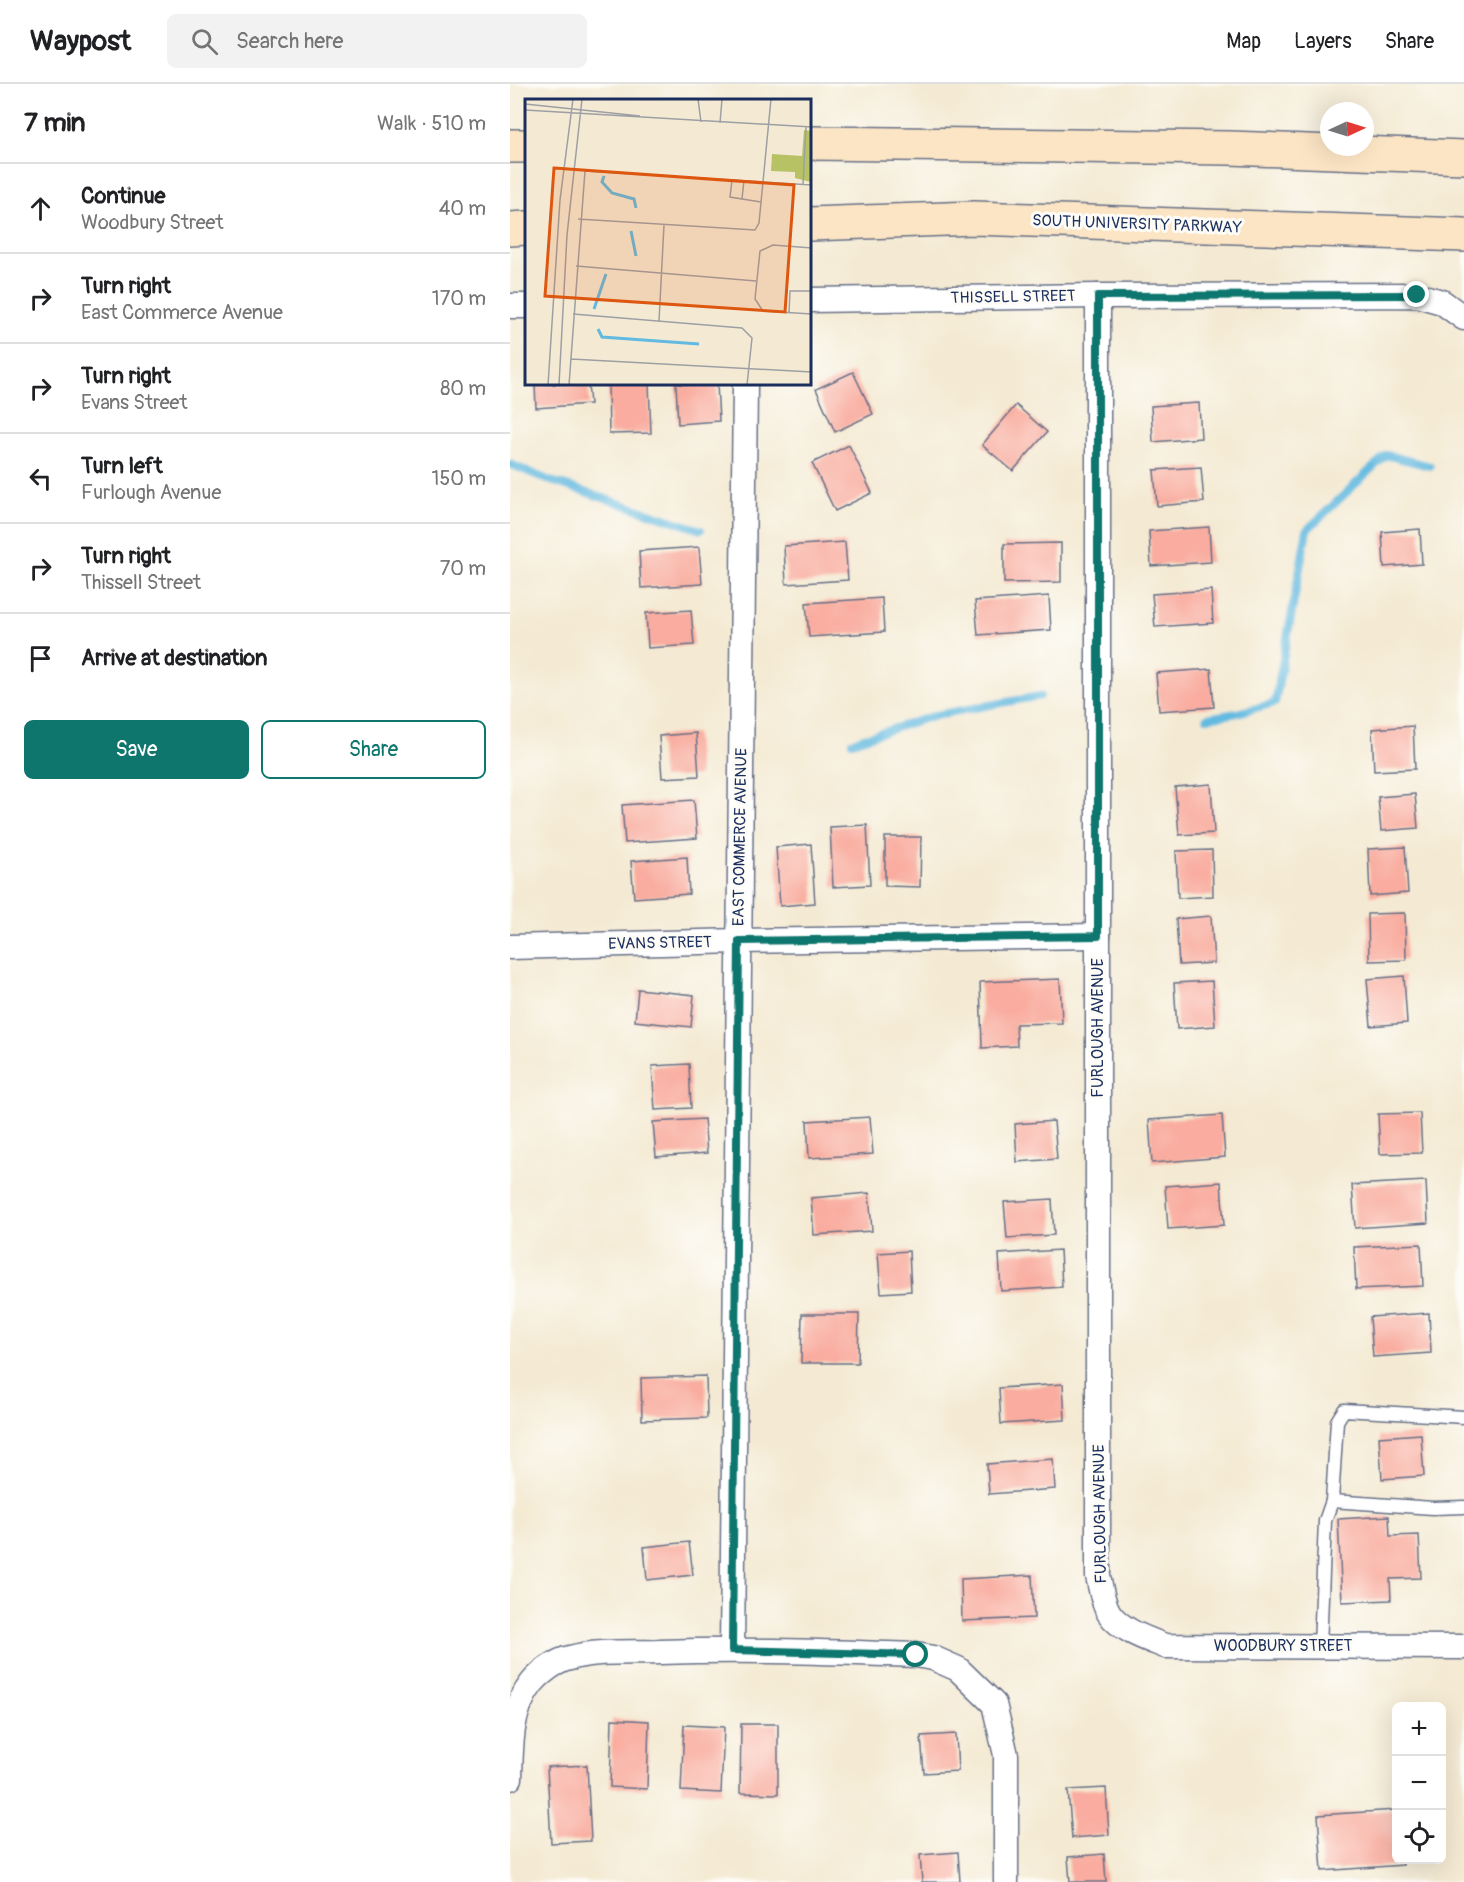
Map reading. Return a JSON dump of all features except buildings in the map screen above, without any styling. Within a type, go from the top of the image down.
[{"type":"main road","points":[[812,143],[1230,148],[1464,157]]},
{"type":"main road","name":"SOUTH UNIVERSITY PARKWAY","points":[[812,224],[974,218],[1464,235]]},
{"type":"main road","points":[[510,229],[525,228]]},
{"type":"street","name":"THISSELL STREET","points":[[812,300],[1417,295],[1442,302],[1463,317]]},
{"type":"street","name":"FURLOUGH AVENUE","points":[[1098,296],[1098,1576],[1105,1606],[1110,1615]]},
{"type":"street","name":"EAST COMMERCE AVENUE","points":[[732,1650],[745,386]]},
{"type":"street","name":"EVANS STREET","points":[[510,947],[1098,936]]},
{"type":"street","name":"WOODBURY STREET","points":[[1110,1615],[1136,1635],[1165,1646],[1464,1647]]},
{"type":"street","points":[[510,1778],[512,1722],[518,1705],[532,1682],[553,1665],[569,1658],[596,1654],[732,1650],[916,1655],[933,1658],[958,1668],[994,1704],[1006,1755],[1006,1882]]},
{"type":"lane","points":[[1320,1647],[1325,1521],[1332,1501],[1337,1421],[1344,1410],[1464,1417]]},
{"type":"lane","points":[[1332,1501],[1433,1508],[1464,1507]]},
{"type":"waterway","points":[[1207,718],[1275,703],[1307,530],[1386,455],[1430,466]]},
{"type":"waterway","points":[[510,464],[548,480],[701,530]]},
{"type":"waterway","points":[[852,742],[936,715],[1040,696]]},
{"type":"route","points":[[916,1655],[732,1650],[739,941],[1098,936],[1098,296],[1417,295]]}]
